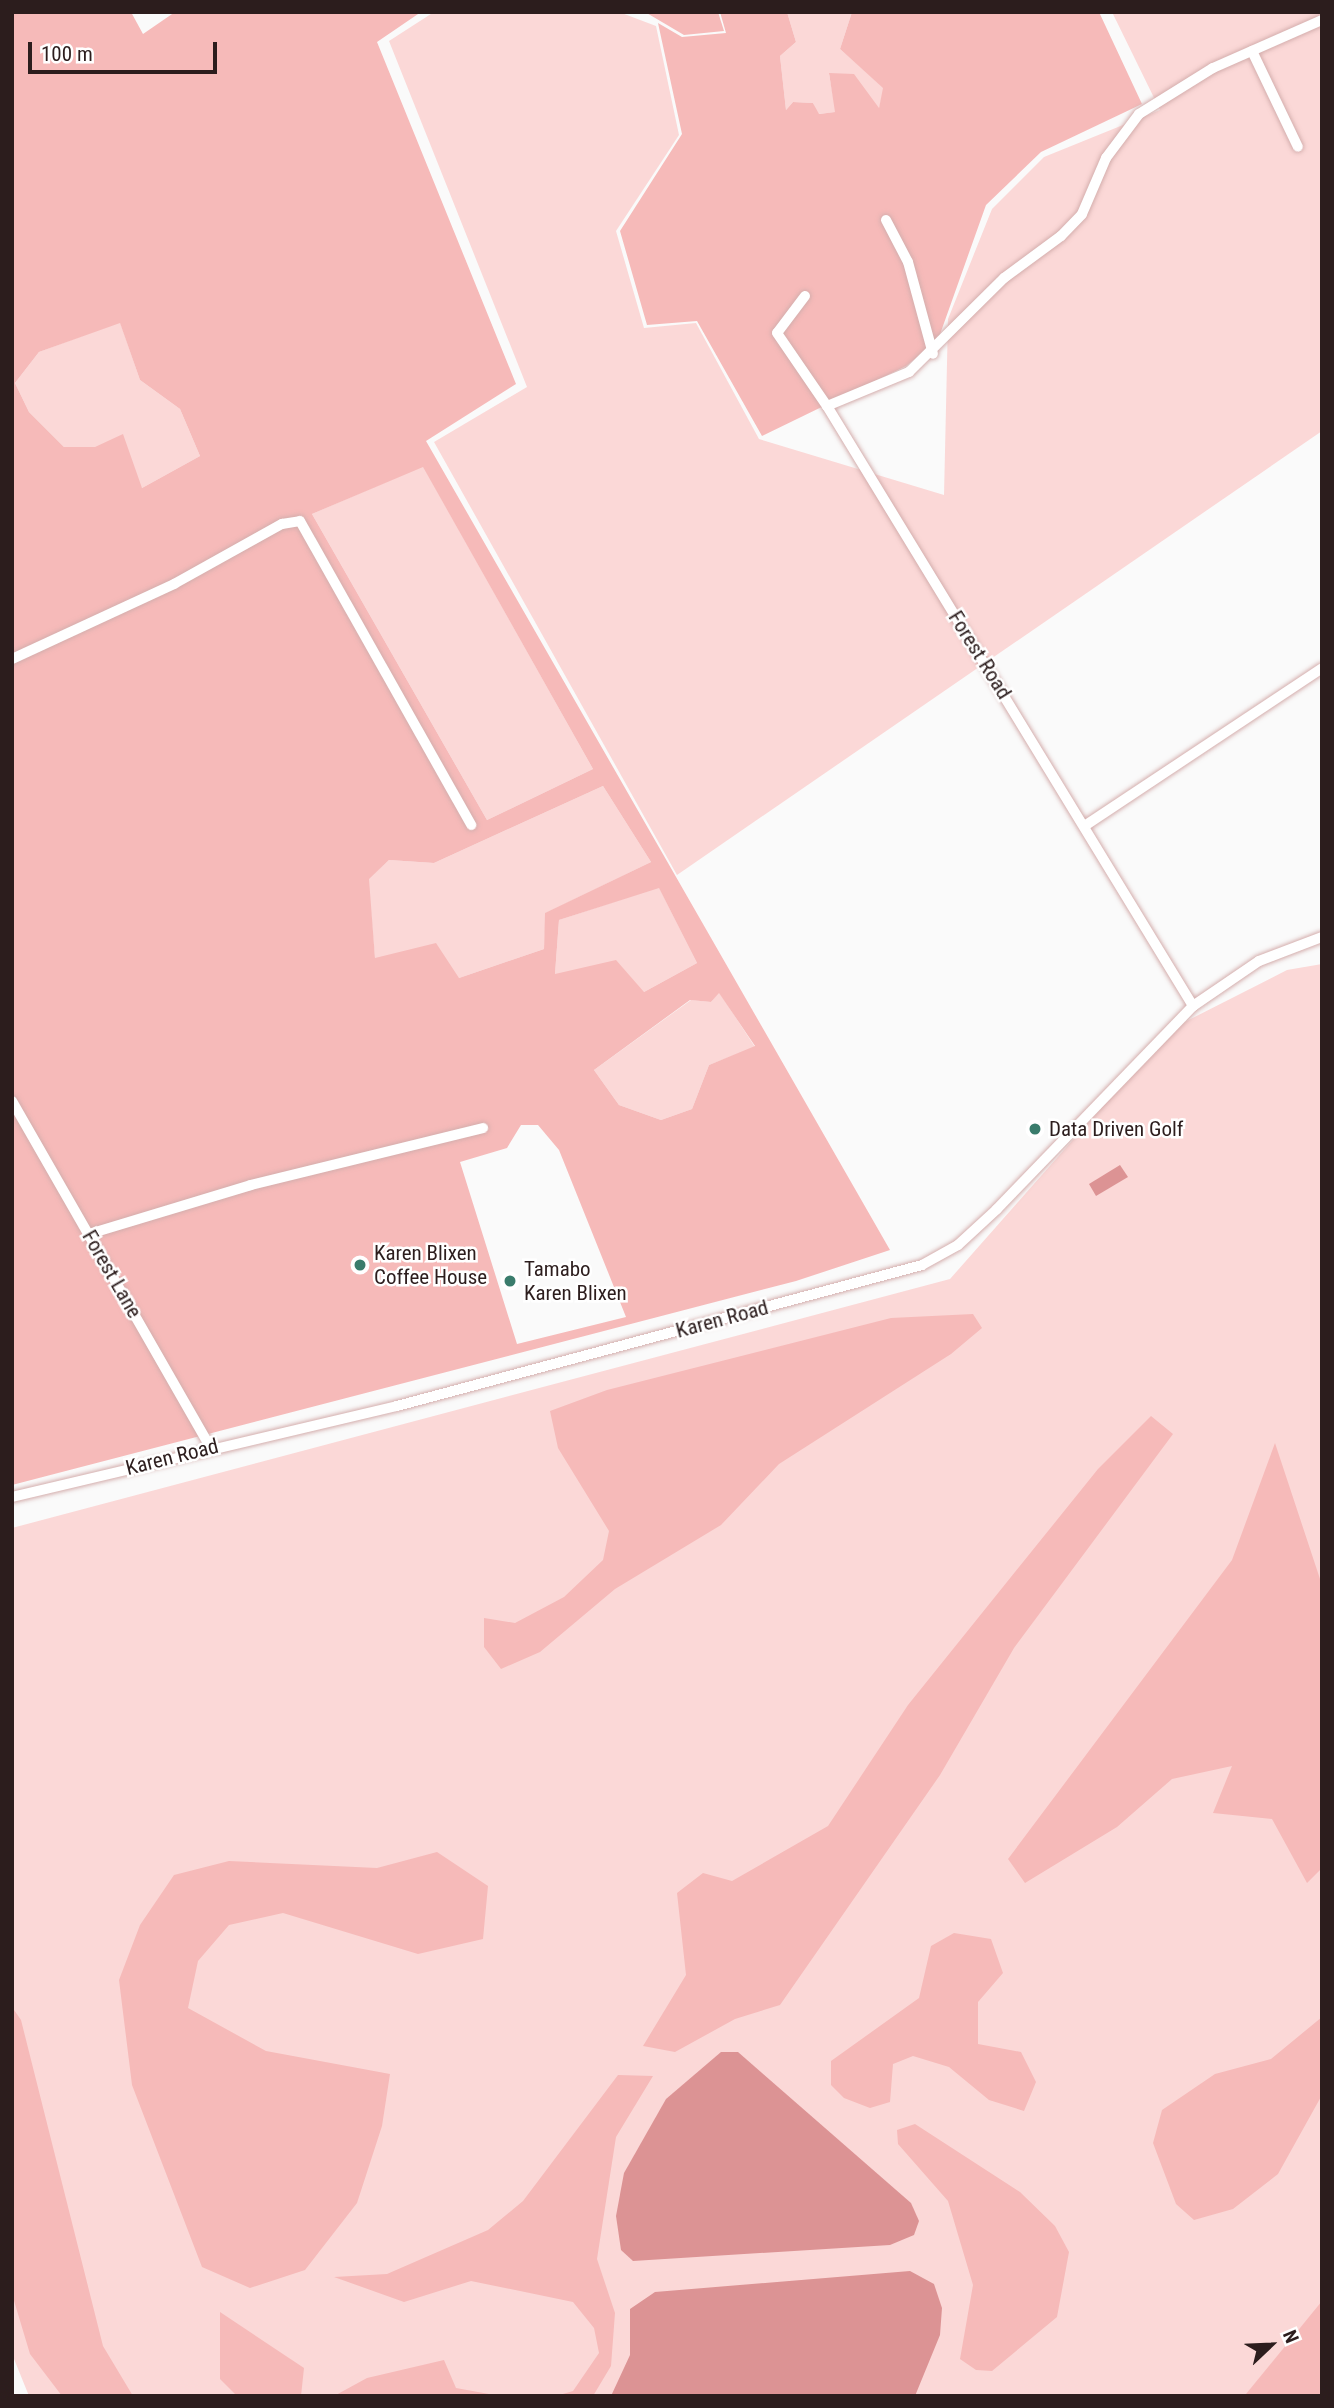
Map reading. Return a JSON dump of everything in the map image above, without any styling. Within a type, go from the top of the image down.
[{"type":"street","points":[[827,407],[909,372],[933,354],[1004,278],[1082,214],[1106,158],[1139,114],[1252,51],[1322,20]]},
{"type":"street","points":[[1252,51],[1298,147]]},
{"type":"street","points":[[886,220],[908,262],[933,354]]},
{"type":"street","name":"Forest Road","points":[[805,296],[777,332],[827,407],[1086,825],[1193,1006]]},
{"type":"street","points":[[12,659],[174,584],[282,524],[300,521],[471,825]]},
{"type":"street","points":[[1086,825],[1322,668]]},
{"type":"street","name":"Karen Road","points":[[12,1497],[397,1405],[922,1265],[958,1245],[997,1209],[1193,1006],[1259,961],[1322,937]]},
{"type":"street","name":"Forest Lane","points":[[12,1101],[211,1448]]},
{"type":"street","points":[[89,1234],[251,1185],[483,1128]]},
{"type":"shaded area","points":[[12,12],[131,12],[143,34],[175,12],[421,12],[377,42],[516,384],[426,441],[890,1250],[796,1281],[12,1485]],"holes":[[[120,323],[140,380],[180,409],[200,456],[142,488],[123,434],[95,447],[64,447],[29,412],[15,383],[39,352]],[[423,467],[593,769],[487,820],[312,514]],[[603,786],[651,862],[545,913],[544,949],[459,978],[436,943],[375,958],[369,879],[389,860],[434,863]],[[659,888],[697,963],[644,992],[616,960],[555,974],[559,920]],[[719,993],[755,1046],[709,1065],[692,1109],[661,1120],[619,1105],[594,1070],[690,1000],[711,1002]],[[521,1125],[538,1125],[559,1150],[626,1317],[517,1344],[460,1162],[507,1148]]]},
{"type":"shaded area","points":[[434,12],[619,12],[656,26],[679,135],[616,231],[644,328],[696,323],[759,439],[944,495],[948,319],[992,209],[1044,157],[1160,110],[1112,12],[1322,12],[1322,431],[677,875],[434,442],[527,387],[389,41]]},
{"type":"shaded area","points":[[645,12],[718,12],[724,31],[684,35]]},
{"type":"shaded area","points":[[720,12],[787,12],[796,42],[780,56],[786,110],[793,102],[813,103],[819,114],[835,112],[829,73],[854,74],[879,108],[883,88],[840,49],[852,12],[1099,12],[1142,104],[1041,152],[986,205],[938,340],[906,366],[762,436],[697,321],[647,325],[620,231],[682,134],[658,23],[682,37],[726,33]]},
{"type":"shaded area","points":[[787,12],[852,12],[840,49],[884,88],[879,109],[829,74],[836,112],[818,114],[813,103],[793,102],[786,110],[780,56],[796,42]]},
{"type":"shaded area","points":[[120,322],[140,380],[180,409],[200,456],[142,488],[95,447],[64,447],[29,412],[15,383],[39,352]]},
{"type":"shaded area","points":[[423,466],[593,769],[487,820],[312,514]]},
{"type":"shaded area","points":[[603,786],[651,862],[546,913],[544,949],[459,978],[375,959],[368,879],[389,860],[434,863]]},
{"type":"shaded area","points":[[659,887],[697,963],[644,992],[555,974],[559,920]]},
{"type":"shaded area","points":[[1322,964],[1322,2352],[1284,2396],[29,2396],[12,2354],[12,1528],[950,1279],[1171,1029],[1287,970]]},
{"type":"shaded area","points":[[719,992],[755,1047],[709,1065],[692,1109],[661,1120],[619,1105],[594,1070],[691,1000],[711,1002]]},
{"type":"shaded area","points":[[1120,1165],[1128,1177],[1096,1196],[1089,1184]]},
{"type":"shaded area","points":[[973,1314],[982,1328],[951,1354],[779,1464],[721,1525],[615,1589],[540,1652],[501,1669],[484,1647],[484,1618],[515,1623],[564,1597],[603,1560],[609,1531],[558,1448],[550,1411],[607,1390],[891,1318]]},
{"type":"shaded area","points":[[1151,1416],[1173,1434],[1014,1648],[940,1775],[780,2005],[735,2019],[675,2052],[643,2046],[686,1975],[677,1893],[703,1873],[732,1881],[828,1826],[908,1705],[1098,1469]]},
{"type":"shaded area","points":[[1275,1443],[1322,1585],[1322,1868],[1307,1883],[1272,1819],[1213,1813],[1232,1766],[1172,1779],[1117,1827],[1025,1883],[1008,1859],[1232,1560]]},
{"type":"shaded area","points":[[437,1852],[488,1886],[483,1939],[418,1954],[283,1913],[229,1925],[198,1961],[188,2008],[266,2051],[390,2074],[382,2126],[357,2203],[305,2270],[250,2288],[202,2267],[132,2085],[119,1980],[140,1925],[174,1875],[229,1861],[377,1868]]},
{"type":"shaded area","points":[[954,1933],[991,1939],[1003,1973],[978,2002],[978,2044],[1021,2052],[1036,2082],[1024,2111],[989,2100],[949,2067],[913,2056],[893,2064],[890,2102],[870,2108],[844,2098],[831,2085],[831,2061],[919,1998],[931,1946]]},
{"type":"shaded area","points":[[12,2007],[21,2020],[103,2346],[133,2396],[62,2396],[30,2354],[12,2294]]},
{"type":"shaded area","points":[[1322,2017],[1322,2095],[1278,2174],[1233,2209],[1194,2220],[1176,2204],[1153,2143],[1162,2110],[1215,2074],[1271,2059]]},
{"type":"shaded area","points":[[721,2052],[738,2052],[911,2203],[919,2221],[914,2235],[890,2245],[633,2261],[621,2250],[616,2216],[624,2173],[666,2099]]},
{"type":"shaded area","points":[[618,2075],[653,2076],[616,2137],[597,2259],[615,2313],[611,2366],[593,2396],[556,2396],[573,2391],[599,2353],[594,2328],[573,2302],[471,2281],[404,2302],[334,2277],[387,2274],[488,2230],[523,2201]]},
{"type":"shaded area","points":[[915,2124],[1020,2192],[1055,2226],[1069,2252],[1057,2317],[992,2371],[976,2370],[960,2359],[973,2285],[948,2201],[898,2144],[897,2130]]},
{"type":"shaded area","points":[[910,2271],[934,2284],[942,2308],[940,2335],[915,2396],[611,2396],[630,2355],[630,2309],[655,2292]]},
{"type":"shaded area","points":[[1322,2301],[1322,2396],[1245,2396],[1246,2394]]},
{"type":"shaded area","points":[[220,2312],[304,2368],[301,2396],[237,2396],[220,2379]]},
{"type":"shaded area","points":[[444,2360],[456,2388],[500,2396],[334,2396],[367,2378]]},
{"type":"place","name":"Data Driven Golf","points":[[1035,1129]]},
{"type":"place","name":"Karen Blixen Coffee House","points":[[360,1265]]},
{"type":"place","name":"Tamabo Karen Blixen","points":[[510,1281]]}]
